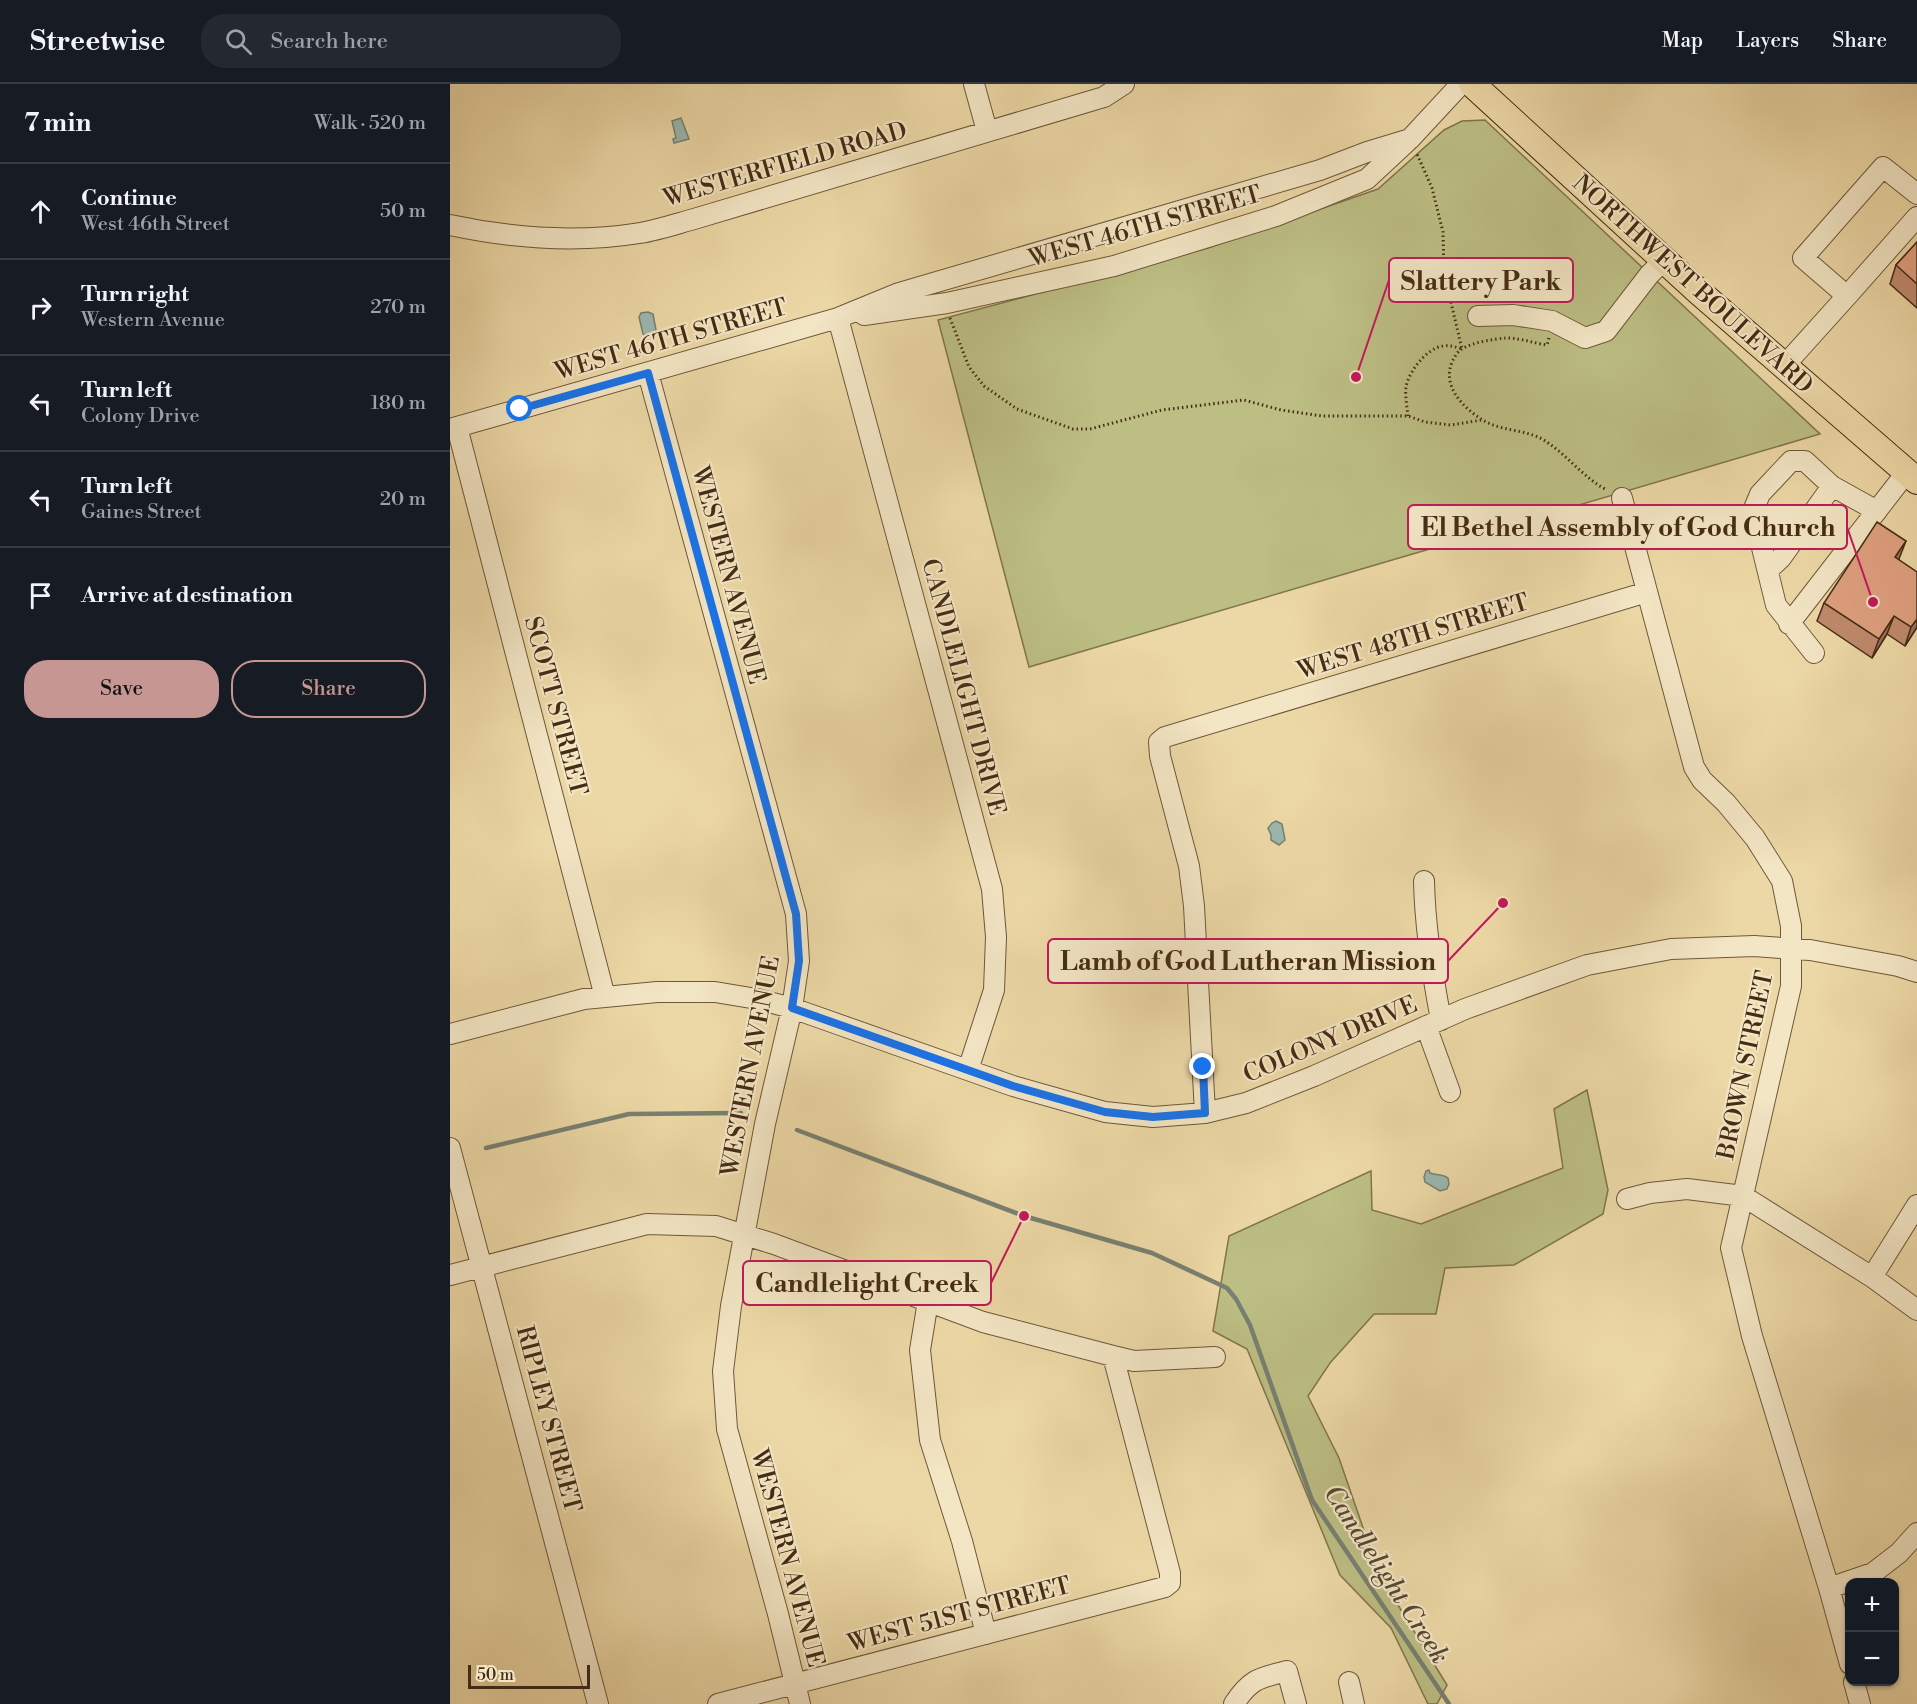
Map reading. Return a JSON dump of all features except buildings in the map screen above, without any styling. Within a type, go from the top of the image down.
[{"type":"main road","name":"NORTHWEST BOULEVARD","points":[[1472,84],[1664,260],[1912,477]]},
{"type":"street","points":[[974,84],[987,131]]},
{"type":"street","name":"WESTERFIELD ROAD","points":[[450,225],[489,233],[576,238],[640,233],[1104,97],[1124,84]]},
{"type":"street","name":"WEST 46TH STREET","points":[[838,318],[947,303],[1114,266],[1276,216],[1367,179],[1410,140],[1461,84]]},
{"type":"street","name":"WEST 46TH STREET","points":[[453,428],[838,318],[899,292],[1320,170],[1367,152],[1410,140]]},
{"type":"street","points":[[1847,296],[1803,258],[1883,167],[1917,194]]},
{"type":"street","points":[[1784,366],[1917,217]]},
{"type":"street","points":[[1478,316],[1513,315],[1552,321],[1585,338],[1606,331],[1649,275],[1664,260]]},
{"type":"street","name":"CANDLELIGHT DRIVE","points":[[838,318],[992,889],[996,937],[994,990],[968,1070]]},
{"type":"street","name":"WESTERN AVENUE","points":[[648,373],[796,914],[799,961],[792,1008],[765,1124],[744,1234],[731,1306],[723,1371],[727,1428],[800,1704]]},
{"type":"street","name":"SCOTT STREET","points":[[453,428],[606,997]]},
{"type":"street","points":[[1814,653],[1776,605],[1753,511],[1760,494],[1791,461],[1804,461],[1832,486],[1877,511]]},
{"type":"street","points":[[1789,624],[1877,511],[1912,477]]},
{"type":"street","points":[[1768,570],[1781,558],[1832,486]]},
{"type":"street","name":"BROWN STREET","points":[[1622,498],[1694,767],[1702,780],[1726,803],[1755,838],[1782,881],[1791,926],[1791,986],[1731,1248],[1752,1336],[1845,1646]]},
{"type":"street","name":"WEST 48TH STREET","points":[[1205,1113],[1194,906],[1188,866],[1160,756],[1159,742],[1165,737],[1194,728],[1647,592]]},
{"type":"street","points":[[1424,881],[1433,1023],[1450,1092]]},
{"type":"street","name":"COLONY DRIVE","points":[[450,1034],[584,999],[657,993],[716,992],[792,1008],[1013,1086],[1105,1112],[1153,1117],[1205,1113],[1246,1103],[1433,1023],[1587,965],[1671,949],[1754,946],[1810,950],[1917,972]]},
{"type":"street","name":"RIPLEY STREET","points":[[450,1148],[598,1704]]},
{"type":"street","points":[[1627,1199],[1650,1192],[1688,1189],[1743,1196],[1872,1277],[1917,1310]]},
{"type":"street","points":[[1872,1277],[1917,1205]]},
{"type":"street","points":[[450,1275],[647,1224],[716,1226],[744,1234],[983,1322],[1134,1361],[1215,1357]]},
{"type":"street","points":[[928,1301],[920,1350],[930,1440],[962,1541],[986,1634]]},
{"type":"street","name":"WEST 51ST STREET","points":[[718,1704],[1165,1587],[1170,1583],[1170,1573],[1113,1356]]},
{"type":"street","points":[[1829,1588],[1873,1573],[1899,1553],[1917,1533]]},
{"type":"street","points":[[1234,1704],[1242,1691],[1257,1679],[1287,1671],[1296,1704]]},
{"type":"street","points":[[1349,1682],[1354,1704]]},
{"type":"street","points":[[1855,1686],[1860,1704]]},
{"type":"path","points":[[1410,140],[1432,188],[1443,232],[1444,273],[1462,349]]},
{"type":"path","points":[[947,303],[952,326],[969,367],[984,386],[1017,410],[1073,429],[1090,429],[1162,410],[1244,400],[1281,410],[1322,416],[1408,416],[1425,422],[1451,425],[1482,420]]},
{"type":"path","points":[[1542,344],[1506,338],[1482,342],[1462,349],[1455,356],[1448,370],[1450,388],[1467,408],[1482,420],[1498,427],[1514,429],[1542,439],[1576,465],[1597,485],[1622,498]]},
{"type":"path","points":[[1408,416],[1406,387],[1423,358],[1435,348],[1442,346],[1462,349]]},
{"type":"green space","points":[[1485,120],[1820,434],[1029,667],[938,320],[1208,248],[1378,189],[1444,130],[1462,121]]},
{"type":"green space","points":[[1587,1090],[1608,1190],[1603,1214],[1514,1265],[1445,1268],[1436,1314],[1374,1314],[1330,1363],[1308,1396],[1339,1458],[1379,1574],[1447,1685],[1437,1704],[1428,1704],[1391,1628],[1340,1575],[1247,1349],[1213,1331],[1229,1236],[1371,1171],[1372,1210],[1421,1224],[1563,1168],[1554,1109]]},
{"type":"water","points":[[681,118],[689,139],[674,143],[673,139],[676,138],[672,121]]},
{"type":"water","points":[[641,313],[653,314],[656,330],[654,335],[648,337],[643,334],[639,317]]},
{"type":"water","points":[[1276,821],[1282,824],[1285,840],[1279,845],[1271,840],[1268,828]]},
{"type":"water","points":[[1429,1170],[1430,1173],[1448,1178],[1447,1189],[1440,1191],[1425,1182],[1426,1171]]},
{"type":"waterway","name":"Candlelight Creek","points":[[486,1148],[629,1114],[741,1113]]},
{"type":"waterway","name":"Candlelight Creek","points":[[797,1130],[1024,1216],[1152,1253],[1227,1288],[1236,1299],[1250,1325],[1312,1500],[1449,1704]]},
{"type":"place","name":"Slattery Park","points":[[1356,377]]},
{"type":"place","name":"El Bethel Assembly of God Church","points":[[1873,602]]},
{"type":"place","name":"Lamb of God Lutheran Mission","points":[[1503,903]]},
{"type":"place","name":"Candlelight Creek","points":[[1024,1216]]},
{"type":"route","points":[[520,409],[648,373],[796,914],[799,961],[792,1008],[1013,1086],[1105,1112],[1153,1117],[1205,1113],[1203,1067]]}]
